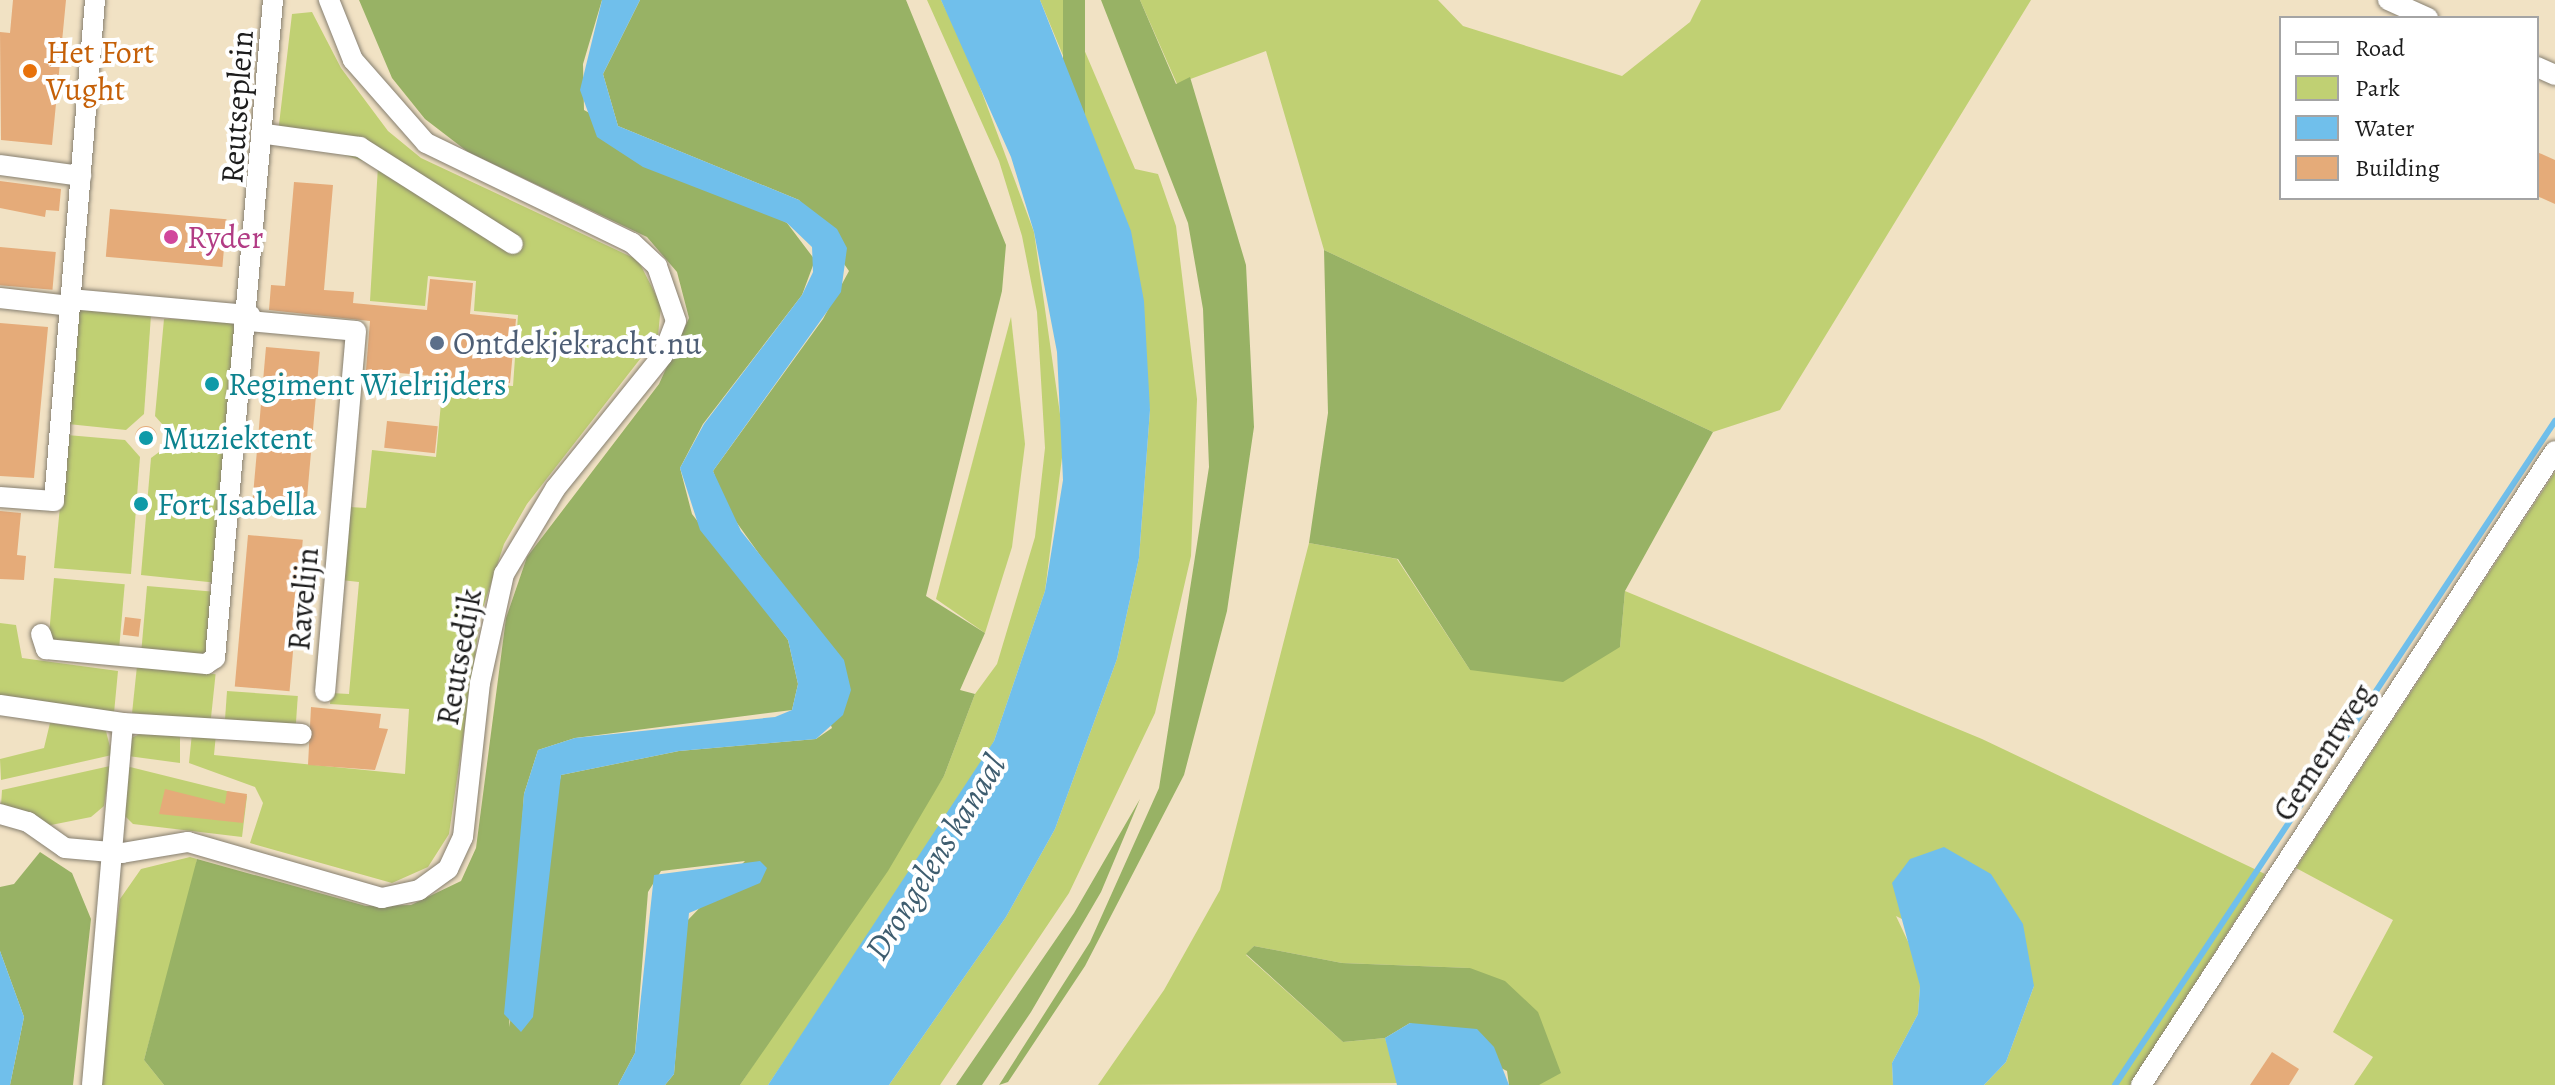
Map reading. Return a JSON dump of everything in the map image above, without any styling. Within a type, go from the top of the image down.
[{"type":"street","points":[[0,497],[54,501],[95,0]]},
{"type":"street","name":"Reutseplein","points":[[41,634],[46,649],[212,662],[266,134],[273,0]]},
{"type":"street","name":"Reutsedijk","points":[[0,814],[28,822],[65,848],[112,853],[188,842],[382,898],[419,890],[448,869],[463,837],[480,683],[504,574],[555,489],[663,355],[676,321],[657,266],[632,243],[426,143],[353,60],[329,0]]},
{"type":"street","points":[[2388,0],[2424,16]]},
{"type":"street","points":[[266,134],[360,147],[513,244]]},
{"type":"street","points":[[0,165],[81,176]]},
{"type":"street","points":[[0,298],[249,318]]},
{"type":"street","name":"Ravelijn","points":[[249,318],[356,331],[325,692]]},
{"type":"street","name":"Gementweg","points":[[2141,1085],[2555,451]]},
{"type":"street","points":[[0,705],[123,723],[302,734]]},
{"type":"street","points":[[92,1085],[123,723]]},
{"type":"green space","points":[[359,0],[602,0],[583,64],[584,110],[787,223],[815,260],[802,295],[703,424],[680,468],[692,514],[788,640],[798,684],[792,710],[575,738],[538,750],[524,794],[509,1027],[561,775],[679,751],[816,739],[832,728],[767,565],[727,509],[713,471],[823,319],[849,271],[799,200],[618,126],[603,74],[640,0],[906,0],[1006,245],[1002,291],[926,596],[985,633],[960,690],[975,694],[944,776],[888,871],[740,1085],[665,1085],[674,1074],[686,922],[745,861],[661,871],[648,892],[635,1053],[618,1085],[164,1085],[144,1060],[197,859],[366,906],[411,905],[461,881],[476,848],[506,618],[527,557],[659,384],[689,318],[677,272],[647,237],[468,152],[425,119],[392,78]]},
{"type":"green space","points":[[927,0],[941,0],[968,55],[1034,232],[1064,442],[1045,591],[994,741],[968,789],[768,1085],[740,1085],[944,776],[975,694],[997,664],[1035,537],[1045,448],[1037,312],[1022,236],[999,161]]},
{"type":"green space","points":[[1040,0],[1063,0],[1135,169],[1158,174],[1176,226],[1197,399],[1191,556],[1155,713],[1069,893],[940,1085],[889,1085],[1006,917],[1055,829],[1117,659],[1139,558],[1150,410],[1069,70]]},
{"type":"green space","points":[[1063,0],[1085,0],[1085,185],[1063,185]]},
{"type":"green space","points":[[1101,0],[1140,0],[1176,84],[1190,77],[1246,265],[1254,427],[1227,611],[1184,775],[1085,966],[1008,1082],[999,1085],[1090,942],[1159,788],[1209,467],[1203,309],[1188,223]]},
{"type":"green space","points":[[1140,0],[1438,0],[1463,26],[1622,76],[1690,22],[1701,0],[2031,0],[1780,410],[1713,432],[1324,250],[1266,51],[1177,84]]},
{"type":"green space","points":[[312,12],[341,68],[388,131],[421,158],[638,260],[661,305],[658,336],[527,504],[504,544],[481,614],[449,834],[428,867],[392,883],[250,843],[263,803],[255,787],[189,763],[192,733],[216,734],[214,755],[405,774],[409,709],[330,704],[331,693],[349,694],[359,582],[341,580],[350,507],[366,508],[372,450],[436,457],[443,381],[513,386],[518,315],[474,311],[476,281],[428,276],[425,306],[370,301],[378,166],[278,133],[292,14]]},
{"type":"green space","points":[[1324,250],[1713,432],[1625,591],[1620,647],[1563,682],[1470,670],[1398,559],[1309,543],[1328,413]]},
{"type":"green space","points":[[79,309],[151,315],[144,414],[126,430],[68,424]]},
{"type":"green space","points":[[1011,317],[1025,444],[1012,547],[985,633],[936,599]]},
{"type":"green space","points":[[164,319],[239,320],[231,440],[170,433],[155,416]]},
{"type":"green space","points":[[67,435],[125,440],[140,457],[131,574],[54,568]]},
{"type":"green space","points":[[170,444],[230,449],[218,583],[141,575],[151,458]]},
{"type":"green space","points":[[2555,472],[2555,1085],[2354,1085],[2373,1057],[2333,1032],[2393,920],[2296,868]]},
{"type":"green space","points":[[1309,543],[1397,559],[1470,670],[1620,647],[1625,591],[1982,739],[2265,874],[2130,1085],[1984,1085],[2006,1062],[2034,986],[1896,916],[1919,965],[1920,986],[1918,1014],[1892,1063],[1893,1085],[1539,1085],[1470,968],[1342,963],[1254,946],[1246,955],[1343,1042],[1385,1038],[1400,1083],[1098,1085],[1164,990],[1220,890]]},
{"type":"green space","points":[[54,578],[125,584],[119,649],[48,643]]},
{"type":"green space","points":[[147,586],[217,592],[211,657],[141,651]]},
{"type":"green space","points":[[0,623],[16,625],[22,658],[118,671],[114,713],[0,697]]},
{"type":"green space","points":[[137,666],[216,674],[211,721],[132,713]]},
{"type":"green space","points":[[227,691],[298,696],[296,725],[225,720]]},
{"type":"green space","points":[[50,723],[106,731],[112,755],[1,780],[0,759],[44,748]]},
{"type":"green space","points":[[140,734],[180,735],[180,763],[128,756],[131,738]]},
{"type":"green space","points":[[110,766],[104,806],[91,817],[46,826],[1,806],[2,790]]},
{"type":"green space","points":[[126,766],[247,796],[242,837],[133,824],[122,813]]},
{"type":"green space","points":[[1140,799],[1101,892],[1031,1012],[982,1085],[956,1085],[1074,913]]},
{"type":"green space","points":[[40,852],[72,873],[91,919],[73,1085],[10,1085],[24,1017],[0,951],[0,887],[14,884]]},
{"type":"green space","points":[[190,857],[197,859],[193,881],[144,1060],[164,1085],[96,1085],[120,899],[141,869]]},
{"type":"green space","points":[[1254,946],[1342,963],[1470,968],[1505,981],[1538,1012],[1561,1073],[1539,1085],[1509,1085],[1507,1071],[1410,1023],[1385,1038],[1343,1042],[1246,954]]},
{"type":"water","points":[[602,0],[640,0],[603,74],[618,126],[799,200],[837,229],[847,248],[841,292],[713,471],[741,531],[844,660],[851,690],[843,715],[816,739],[679,751],[561,775],[533,1017],[521,1032],[504,1014],[524,794],[538,750],[575,738],[775,717],[792,710],[798,684],[788,640],[700,530],[680,468],[704,424],[802,295],[813,272],[812,247],[787,223],[643,167],[597,137],[580,90]]},
{"type":"water","name":"Drongelens kanaal","points":[[941,0],[1040,0],[1131,231],[1144,301],[1150,410],[1139,558],[1117,659],[1055,829],[1006,917],[889,1085],[768,1085],[994,741],[1045,591],[1063,480],[1057,352],[1034,232],[1011,157]]},
{"type":"water","points":[[1944,847],[1991,874],[2023,924],[2034,986],[2006,1062],[1984,1085],[1893,1085],[1892,1063],[1918,1014],[1920,986],[1892,883],[1910,859]]},
{"type":"water","points":[[760,861],[767,868],[760,883],[689,913],[674,1074],[665,1085],[618,1085],[635,1053],[654,875]]},
{"type":"water","points":[[0,951],[24,1017],[10,1085],[0,1085]]},
{"type":"water","points":[[1410,1023],[1477,1029],[1494,1047],[1509,1085],[1397,1085],[1385,1038]]},
{"type":"building","points":[[13,0],[66,0],[52,145],[1,140],[0,32],[10,33]]},
{"type":"building","points":[[2539,153],[2555,160],[2555,204],[2539,197]]},
{"type":"building","points":[[0,181],[61,189],[59,211],[46,210],[45,217],[0,208]]},
{"type":"building","points":[[294,182],[333,185],[324,290],[354,292],[353,303],[427,310],[430,279],[473,283],[470,314],[516,319],[510,383],[366,370],[370,321],[269,310],[271,285],[285,286]]},
{"type":"building","points":[[110,209],[227,219],[222,267],[106,257]]},
{"type":"building","points":[[0,247],[56,252],[52,290],[0,285]]},
{"type":"building","points":[[0,323],[48,327],[34,478],[0,476]]},
{"type":"building","points":[[266,347],[320,352],[307,503],[253,498]]},
{"type":"building","points":[[387,421],[438,426],[435,453],[384,448]]},
{"type":"building","name":"Muziektent","points":[[146,426],[154,429],[157,437],[154,445],[146,448],[138,445],[135,437],[138,429]]},
{"type":"building","points":[[0,511],[21,513],[17,555],[26,556],[24,580],[0,579]]},
{"type":"building","points":[[248,535],[303,540],[290,691],[235,686]]},
{"type":"building","points":[[125,617],[141,619],[139,637],[123,635]]},
{"type":"building","points":[[311,707],[381,714],[379,728],[388,729],[375,770],[308,765]]},
{"type":"building","points":[[165,789],[225,804],[227,791],[247,794],[243,823],[159,814]]},
{"type":"building","points":[[2272,1052],[2299,1069],[2289,1085],[2250,1085]]},
{"type":"waterway","points":[[2115,1085],[2555,421]]},
{"type":"place","name":"Het Fort Vught","points":[[30,71]]},
{"type":"place","name":"Ryder","points":[[171,237]]},
{"type":"place","name":"Ontdekjekracht.nu","points":[[437,343]]},
{"type":"place","name":"Regiment Wielrijders","points":[[212,384]]},
{"type":"place","name":"Muziektent","points":[[146,438]]},
{"type":"place","name":"Fort Isabella","points":[[141,504]]}]
